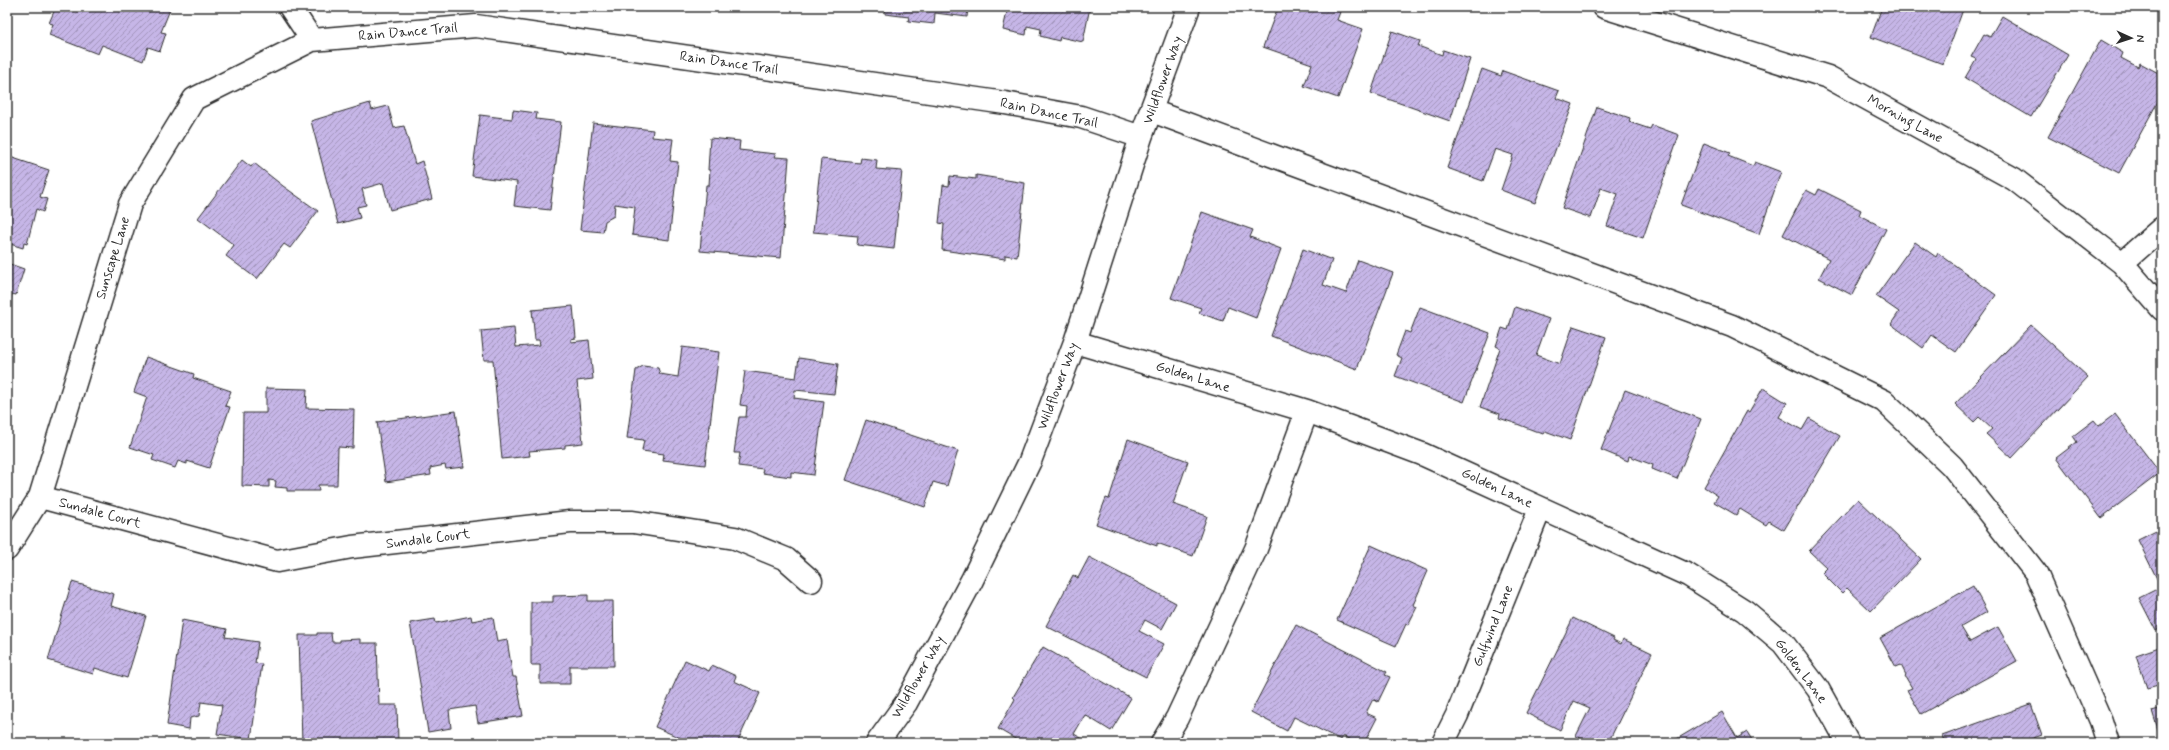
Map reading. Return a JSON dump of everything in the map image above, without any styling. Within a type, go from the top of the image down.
[{"type":"street","points":[[290,7],[312,40]]},
{"type":"street","name":"Wildflower Way","points":[[877,743],[906,703],[972,580],[1030,461],[1075,342],[1141,137],[1152,111],[1189,7]]},
{"type":"street","name":"Morning Lane","points":[[1604,7],[1828,77],[2014,179],[2122,263],[2162,309]]},
{"type":"street","name":"Rain Dance Trail","points":[[312,40],[476,26],[1005,103],[1081,117],[1141,137]]},
{"type":"street","name":"Sunscape Lane","points":[[7,549],[40,497],[130,204],[194,99],[312,40]]},
{"type":"street","points":[[1152,111],[1732,326],[1884,401],[1952,466],[2036,573],[2100,721],[2108,743]]},
{"type":"street","points":[[2122,263],[2162,228]]},
{"type":"street","name":"Golden Lane","points":[[1075,342],[1307,411],[1422,454],[1688,575],[1745,612],[1784,643],[1818,689],[1848,743]]},
{"type":"street","points":[[1162,743],[1177,718],[1256,549],[1307,411]]},
{"type":"street","name":"Sundale Court","points":[[40,497],[277,561],[352,547],[570,522],[634,522],[735,538],[786,559],[811,581]]},
{"type":"street","name":"Gulfwind Lane","points":[[1450,741],[1457,715],[1540,508]]},
{"type":"building","points":[[56,7],[171,7],[161,32],[166,33],[160,51],[148,47],[143,61],[102,45],[98,54],[49,35],[53,24],[49,23]]},
{"type":"building","points":[[886,7],[968,7],[967,17],[935,13],[934,24],[908,21],[909,17],[885,14]]},
{"type":"building","points":[[1008,7],[1090,7],[1083,42],[1060,37],[1059,41],[1040,36],[1041,29],[1027,26],[1026,35],[1003,30]]},
{"type":"building","points":[[1278,7],[1326,7],[1340,12],[1337,20],[1363,29],[1338,98],[1304,86],[1312,64],[1263,47]]},
{"type":"building","points":[[1882,7],[1964,7],[1943,64],[1871,37]]},
{"type":"building","points":[[2002,16],[2068,55],[2031,117],[1965,78],[1976,59],[1971,57],[1984,34],[1990,37]]},
{"type":"building","points":[[1392,31],[1420,41],[1418,46],[1442,55],[1443,50],[1470,59],[1450,121],[1371,93]]},
{"type":"building","points":[[2101,40],[2123,53],[2121,58],[2138,67],[2140,63],[2162,75],[2162,94],[2119,173],[2048,137]]},
{"type":"building","points":[[1482,69],[1501,76],[1503,71],[1559,91],[1556,98],[1573,104],[1535,203],[1501,190],[1513,155],[1495,149],[1483,181],[1447,168]]},
{"type":"building","points":[[370,103],[372,110],[388,106],[394,128],[404,126],[415,164],[422,161],[432,199],[390,210],[383,183],[362,189],[366,205],[357,207],[360,218],[338,224],[311,121]]},
{"type":"building","points":[[1597,107],[1630,118],[1629,122],[1650,129],[1652,125],[1679,135],[1643,238],[1607,226],[1618,194],[1601,188],[1591,218],[1562,208]]},
{"type":"building","points":[[513,110],[537,113],[536,119],[561,122],[550,210],[514,206],[517,182],[472,176],[480,115],[512,119]]},
{"type":"building","points":[[593,123],[653,130],[652,137],[673,139],[670,161],[678,162],[669,240],[632,235],[635,207],[615,204],[614,216],[605,221],[603,232],[580,230]]},
{"type":"building","points":[[710,138],[740,141],[739,150],[776,154],[775,157],[789,158],[781,258],[700,251],[706,185],[709,185],[710,170],[708,170]]},
{"type":"building","points":[[1704,143],[1730,153],[1728,156],[1753,166],[1755,162],[1781,172],[1759,234],[1681,205]]},
{"type":"building","points":[[7,156],[49,170],[40,197],[47,199],[43,212],[36,209],[27,244],[24,243],[23,248],[7,243]]},
{"type":"building","points":[[861,158],[877,160],[876,169],[902,171],[894,249],[857,245],[858,236],[813,232],[821,159],[860,163]]},
{"type":"building","points":[[242,160],[251,167],[254,163],[318,211],[290,248],[284,244],[257,279],[226,256],[234,245],[198,218]]},
{"type":"building","points":[[976,175],[1025,183],[1017,257],[1005,255],[1005,259],[942,250],[944,224],[939,223],[943,185],[949,186],[950,176],[976,179]]},
{"type":"building","points":[[1819,189],[1861,210],[1859,215],[1886,229],[1852,295],[1819,278],[1829,259],[1783,235],[1806,190],[1816,195]]},
{"type":"building","points":[[1202,212],[1253,230],[1250,237],[1281,249],[1256,318],[1228,307],[1223,321],[1199,313],[1201,308],[1171,298]]},
{"type":"building","points":[[1915,242],[1936,257],[1938,253],[1996,295],[1956,352],[1932,335],[1923,348],[1891,324],[1899,312],[1876,296]]},
{"type":"building","points":[[1303,249],[1332,260],[1323,285],[1346,293],[1358,260],[1393,273],[1357,369],[1271,336]]},
{"type":"building","points":[[7,263],[24,269],[16,295],[12,294],[10,304],[7,303]]},
{"type":"building","points":[[573,306],[576,338],[571,339],[571,342],[589,340],[593,379],[577,381],[583,443],[565,445],[565,448],[529,451],[530,456],[502,459],[493,360],[484,360],[481,331],[514,328],[516,347],[540,345],[539,340],[535,340],[532,310]]},
{"type":"building","points":[[1420,307],[1490,333],[1464,402],[1395,376],[1402,358],[1396,355],[1405,331],[1410,333]]},
{"type":"building","points":[[1515,307],[1549,319],[1536,355],[1560,364],[1573,326],[1606,337],[1570,440],[1545,431],[1543,434],[1499,418],[1500,414],[1480,407],[1500,348],[1496,346],[1502,328],[1508,330]]},
{"type":"building","points":[[2031,325],[2088,377],[2012,458],[1986,434],[1992,429],[1979,417],[1974,422],[1955,404]]},
{"type":"building","points":[[682,347],[719,352],[705,465],[663,460],[664,454],[642,451],[644,440],[627,438],[636,370],[643,366],[658,368],[660,374],[678,377]]},
{"type":"building","points":[[146,357],[194,374],[193,378],[231,391],[225,406],[230,407],[209,468],[187,461],[187,464],[178,461],[175,468],[152,460],[154,455],[130,447],[147,397],[134,392]]},
{"type":"building","points":[[799,358],[838,364],[834,394],[795,390],[794,398],[824,402],[814,475],[791,472],[791,477],[762,473],[763,469],[738,466],[740,453],[734,453],[739,417],[746,417],[747,406],[740,405],[745,371],[796,378]]},
{"type":"building","points":[[266,388],[307,389],[306,408],[354,409],[353,448],[338,447],[337,485],[318,485],[319,491],[287,491],[287,488],[275,487],[276,481],[269,480],[269,487],[242,486],[243,413],[266,413]]},
{"type":"building","points":[[1763,388],[1787,403],[1779,417],[1802,430],[1809,418],[1840,436],[1784,530],[1769,521],[1766,525],[1740,509],[1736,515],[1714,502],[1718,496],[1704,487],[1747,411],[1749,412]]},
{"type":"building","points":[[1625,390],[1701,419],[1677,479],[1652,469],[1653,465],[1629,456],[1628,461],[1601,450]]},
{"type":"building","points":[[456,411],[464,467],[446,469],[445,465],[430,468],[431,475],[386,482],[377,422]]},
{"type":"building","points":[[2115,414],[2160,473],[2101,518],[2056,458],[2077,442],[2073,436],[2094,420],[2099,426]]},
{"type":"building","points":[[866,420],[958,451],[947,486],[933,482],[925,507],[845,480]]},
{"type":"building","points":[[1128,439],[1188,461],[1173,504],[1207,516],[1193,556],[1157,543],[1157,546],[1096,524],[1106,498],[1109,499]]},
{"type":"building","points":[[1858,499],[1921,559],[1871,611],[1847,588],[1842,593],[1822,573],[1827,568],[1809,551]]},
{"type":"building","points":[[2162,528],[2162,627],[2156,631],[2139,598],[2161,587],[2138,540]]},
{"type":"building","points":[[1371,545],[1428,571],[1413,605],[1417,607],[1408,625],[1406,624],[1396,646],[1337,620]]},
{"type":"building","points":[[1089,557],[1176,603],[1162,629],[1145,620],[1139,631],[1164,644],[1146,677],[1046,626],[1073,575],[1078,578]]},
{"type":"building","points":[[72,582],[114,594],[111,606],[146,616],[127,678],[95,668],[93,674],[48,660]]},
{"type":"building","points":[[1973,586],[1987,612],[1961,627],[1970,642],[1998,627],[2017,661],[1921,714],[1907,690],[1912,688],[1901,665],[1896,667],[1880,638]]},
{"type":"building","points":[[588,595],[588,601],[613,601],[614,666],[570,666],[570,684],[540,684],[540,665],[531,665],[531,602],[553,602],[553,596]]},
{"type":"building","points":[[471,616],[472,621],[493,617],[497,642],[507,640],[513,677],[516,677],[523,716],[478,723],[475,706],[449,710],[451,728],[428,732],[410,623],[435,619],[436,623]]},
{"type":"building","points":[[1573,618],[1614,638],[1613,640],[1621,644],[1623,639],[1652,653],[1608,743],[1591,743],[1576,736],[1590,708],[1574,701],[1560,730],[1526,713]]},
{"type":"building","points":[[182,620],[227,629],[225,637],[258,642],[255,663],[262,664],[251,739],[217,734],[222,705],[201,702],[199,716],[190,718],[189,729],[167,725]]},
{"type":"building","points":[[1296,625],[1387,672],[1385,675],[1390,677],[1378,702],[1373,699],[1366,713],[1377,718],[1364,743],[1356,743],[1343,736],[1341,740],[1294,717],[1287,731],[1251,712]]},
{"type":"building","points":[[317,633],[331,633],[332,642],[360,639],[360,643],[377,643],[379,705],[397,705],[398,742],[302,743],[299,635],[317,635]]},
{"type":"building","points":[[2162,646],[2162,684],[2147,688],[2136,655]]},
{"type":"building","points":[[1043,647],[1131,698],[1111,731],[1085,715],[1074,734],[1090,743],[1022,743],[998,729],[1015,699],[1013,697]]},
{"type":"building","points":[[685,660],[709,671],[712,665],[736,676],[734,681],[760,693],[737,743],[692,743],[655,727]]},
{"type":"building","points":[[2031,704],[2042,735],[2020,743],[1945,743],[1942,736]]},
{"type":"building","points":[[2162,708],[2162,742],[2152,711]]},
{"type":"building","points":[[1722,712],[1737,738],[1747,732],[1754,743],[1670,743]]}]
